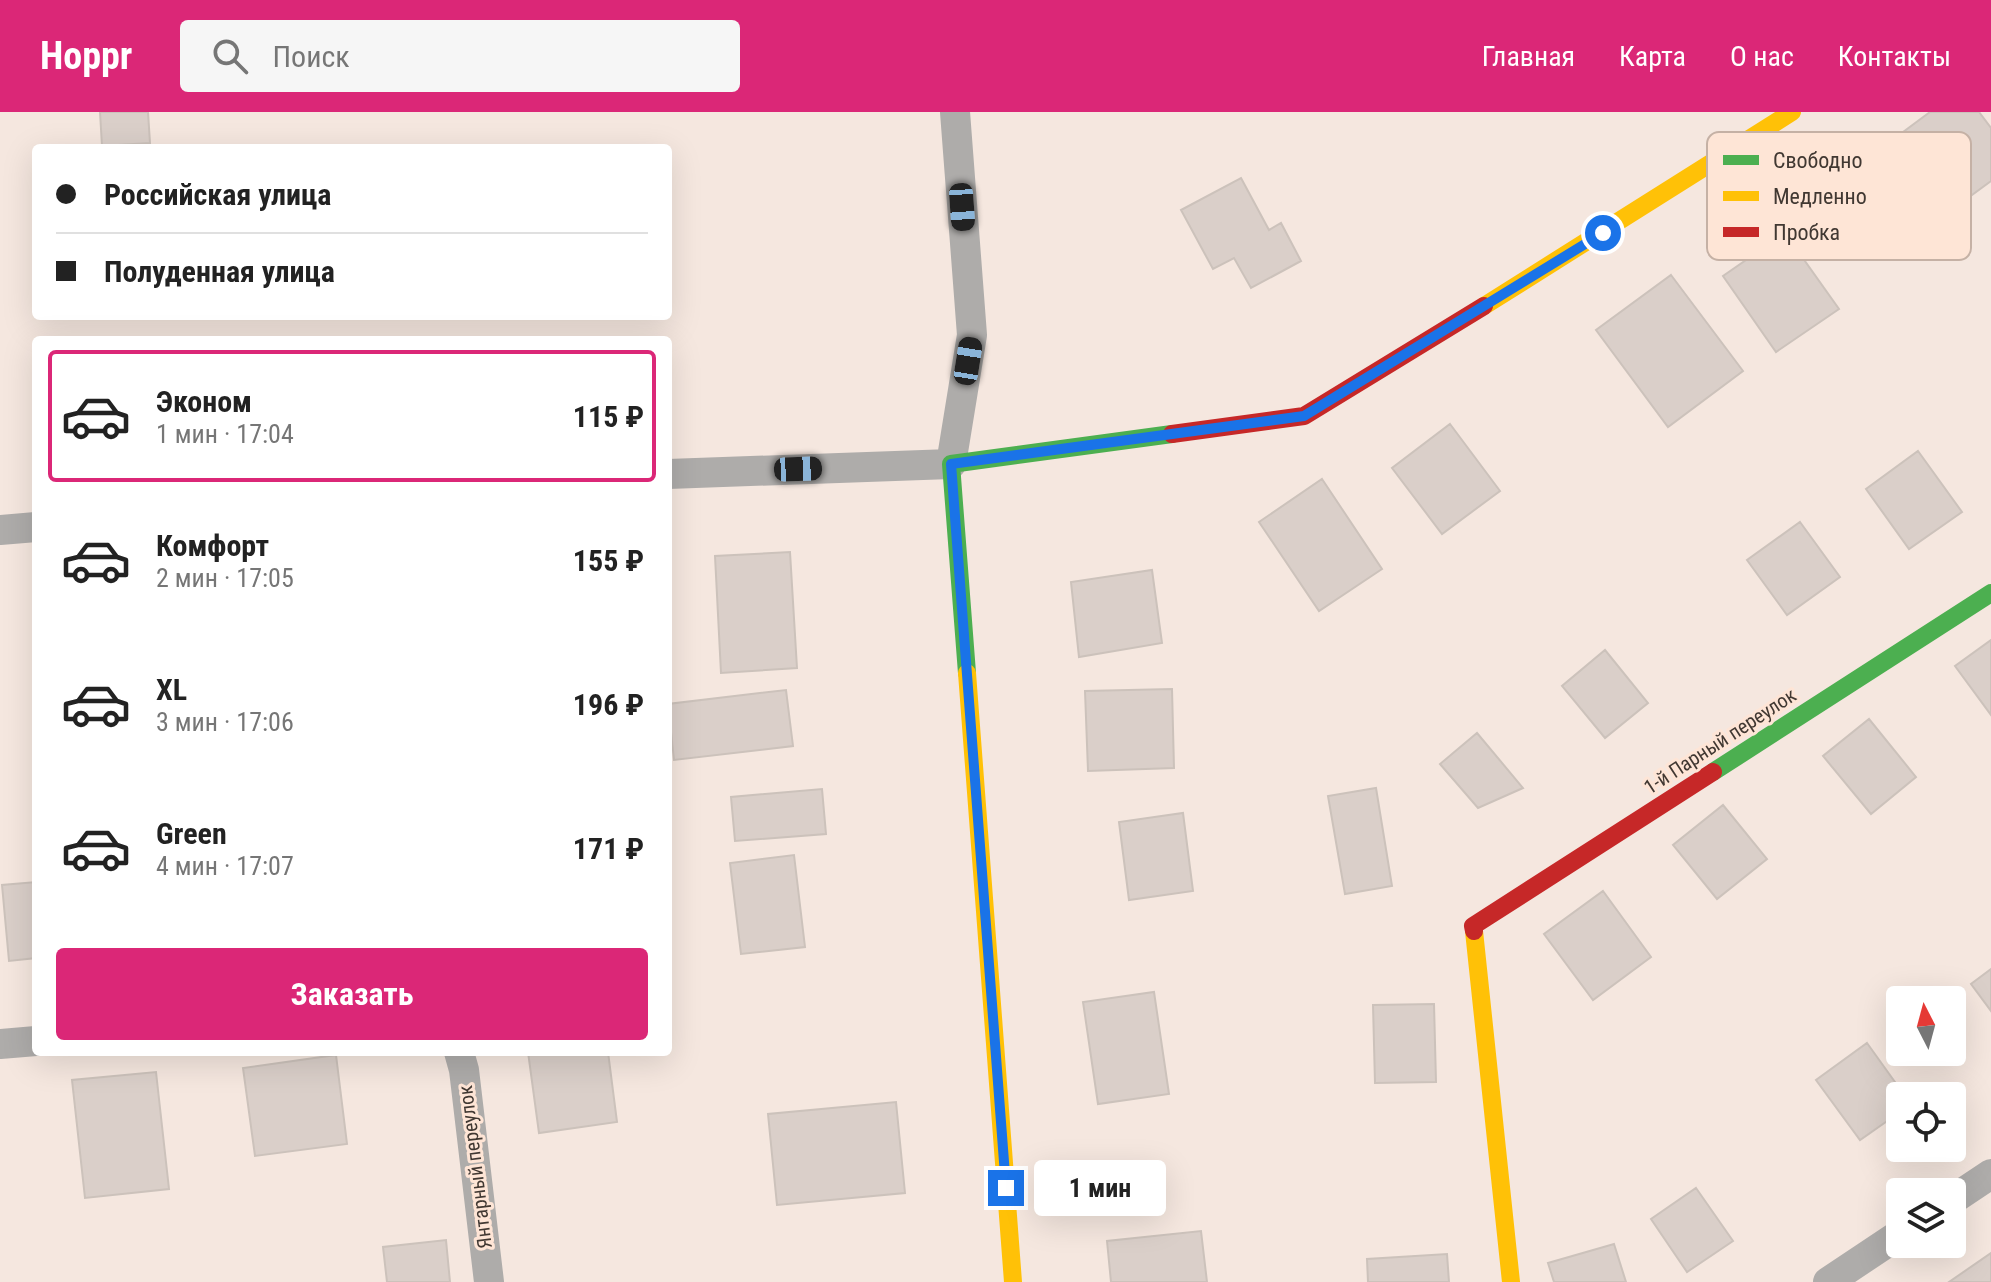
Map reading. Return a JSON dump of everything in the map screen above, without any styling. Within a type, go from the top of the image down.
[{"type":"street","points":[[955,112],[972,335],[951,464],[1013,1282]]},
{"type":"street","points":[[1761,132],[1792,112]]},
{"type":"street","points":[[672,474],[951,464],[1304,416],[1707,167]]},
{"type":"street","points":[[0,530],[32,527]]},
{"type":"street","name":"1-й Парный переулок","points":[[1511,1282],[1473,926],[1991,593]]},
{"type":"street","points":[[0,1044],[32,1041]]},
{"type":"street","name":"Янтарный переулок","points":[[460,1056],[489,1282]]},
{"type":"street","points":[[1966,1191],[1991,1174]]},
{"type":"street","points":[[1828,1282],[1886,1243]]},
{"type":"building","points":[[100,112],[148,112],[150,143],[102,144]]},
{"type":"building","points":[[1930,112],[1979,112],[1991,128],[1991,181],[1971,196],[1971,132],[1903,132]]},
{"type":"building","points":[[1241,178],[1269,230],[1281,223],[1301,261],[1251,288],[1234,258],[1213,269],[1181,210]]},
{"type":"building","points":[[1746,260],[1804,260],[1839,309],[1776,352],[1723,276]]},
{"type":"building","points":[[1671,275],[1743,371],[1668,427],[1596,330]]},
{"type":"building","points":[[1450,424],[1500,491],[1442,534],[1392,468]]},
{"type":"building","points":[[1918,451],[1962,512],[1909,549],[1866,489]]},
{"type":"building","points":[[1322,479],[1382,569],[1319,611],[1259,522]]},
{"type":"building","points":[[1800,522],[1840,577],[1787,615],[1747,560]]},
{"type":"building","points":[[790,552],[797,668],[721,673],[715,556]]},
{"type":"building","points":[[1152,570],[1162,643],[1079,657],[1071,582]]},
{"type":"building","points":[[1991,640],[1991,715],[1955,666]]},
{"type":"building","points":[[1605,650],[1648,703],[1605,738],[1562,686]]},
{"type":"building","points":[[1172,689],[1174,768],[1088,771],[1085,691]]},
{"type":"building","points":[[786,690],[793,746],[674,760],[672,704]]},
{"type":"building","points":[[1869,719],[1916,777],[1871,814],[1823,756]]},
{"type":"building","points":[[1477,733],[1523,788],[1478,808],[1440,764]]},
{"type":"building","points":[[1376,788],[1392,886],[1345,894],[1328,796]]},
{"type":"building","points":[[822,789],[826,834],[735,841],[731,797]]},
{"type":"building","points":[[1723,805],[1767,859],[1717,899],[1673,845]]},
{"type":"building","points":[[1183,813],[1193,891],[1129,900],[1119,822]]},
{"type":"building","points":[[794,855],[805,947],[741,954],[730,863]]},
{"type":"building","points":[[32,882],[32,958],[9,961],[2,885]]},
{"type":"building","points":[[1603,891],[1651,957],[1593,1000],[1544,934]]},
{"type":"building","points":[[1991,969],[1991,1011],[1971,984]]},
{"type":"building","points":[[1154,992],[1169,1094],[1098,1104],[1083,1002]]},
{"type":"building","points":[[1434,1004],[1436,1082],[1375,1083],[1373,1005]]},
{"type":"building","points":[[1867,1043],[1895,1082],[1886,1082],[1886,1122],[1860,1140],[1816,1080]]},
{"type":"building","points":[[336,1056],[347,1144],[255,1156],[243,1068]]},
{"type":"building","points":[[529,1056],[609,1056],[617,1122],[539,1133]]},
{"type":"building","points":[[156,1072],[169,1189],[85,1198],[72,1080]]},
{"type":"building","points":[[896,1102],[905,1193],[777,1205],[768,1114]]},
{"type":"building","points":[[1696,1188],[1733,1241],[1687,1272],[1651,1219]]},
{"type":"building","points":[[1201,1231],[1207,1282],[1111,1282],[1107,1241]]},
{"type":"building","points":[[446,1240],[450,1282],[387,1282],[383,1247]]},
{"type":"building","points":[[1614,1244],[1626,1282],[1554,1282],[1548,1263]]},
{"type":"building","points":[[1991,1253],[1991,1282],[1949,1282]]},
{"type":"building","points":[[1447,1254],[1449,1282],[1368,1282],[1367,1259]]},
{"type":"traffic: fast","points":[[967,673],[951,464],[1172,434]]},
{"type":"traffic: fast","points":[[1713,772],[1991,593]]},
{"type":"traffic: slow","points":[[1760,132],[1792,112]]},
{"type":"traffic: slow","points":[[1484,306],[1707,166]]},
{"type":"traffic: slow","points":[[967,673],[1013,1282]]},
{"type":"traffic: slow","points":[[1474,931],[1511,1282]]},
{"type":"traffic: jam","points":[[1172,434],[1304,416],[1484,306]]},
{"type":"traffic: jam","points":[[1474,931],[1473,926],[1713,772]]},
{"type":"route","points":[[1006,1188],[951,464],[1304,416],[1603,233]]}]
